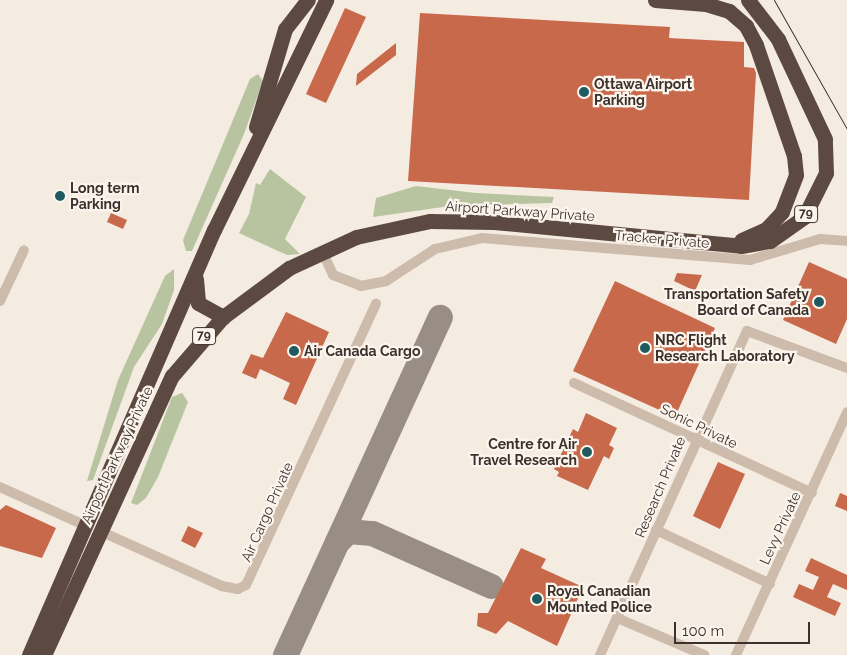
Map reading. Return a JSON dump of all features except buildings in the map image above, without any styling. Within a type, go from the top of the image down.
[{"type":"highway","name":"Airport Parkway Private","points":[[239,178],[285,29],[308,0]]},
{"type":"highway","name":"Airport Parkway Private","points":[[29,655],[84,525],[203,256],[307,36],[326,0]]},
{"type":"highway","name":"Airport Parkway Private","points":[[655,0],[720,8],[746,26],[794,156],[792,192],[774,222],[747,239],[715,244]]},
{"type":"highway","name":"Airport Parkway Private","points":[[44,655],[168,384],[223,317],[276,276],[322,251],[384,229],[445,221],[715,244],[764,242],[804,217],[826,173],[827,151],[818,121],[772,28],[748,0]]},
{"type":"highway","points":[[203,256],[196,297],[202,308],[223,317]]},
{"type":"highway","points":[[84,525],[100,531]]},
{"type":"street","name":"Tracker Private","points":[[322,251],[332,274],[361,286],[386,281],[435,249],[482,238],[750,260],[820,239],[847,241]]},
{"type":"street","points":[[0,301],[24,250]]},
{"type":"street","name":"Air Cargo Private","points":[[100,531],[222,586],[238,589],[246,585],[376,304]]},
{"type":"street","name":"Research Private","points":[[600,655],[695,439],[747,331],[847,368]]},
{"type":"street","name":"Sonic Private","points":[[574,383],[812,493]]},
{"type":"street","name":"Levy Private","points":[[736,655],[812,493],[847,412]]},
{"type":"street","points":[[0,487],[84,525]]},
{"type":"street","points":[[656,530],[770,584]]},
{"type":"street","points":[[617,618],[704,655]]},
{"type":"green space","points":[[258,74],[263,81],[244,134],[192,251],[186,251],[183,240],[250,79]]},
{"type":"green space","points":[[270,169],[306,197],[285,239],[300,254],[287,255],[239,233],[249,214],[256,183],[260,185]]},
{"type":"green space","points":[[416,186],[476,193],[554,197],[552,203],[450,206],[373,217],[376,198]]},
{"type":"green space","points":[[174,269],[174,290],[162,324],[134,367],[93,480],[87,481],[118,380],[165,276]]},
{"type":"green space","points":[[182,393],[188,402],[158,477],[146,498],[137,505],[131,503],[172,397]]},
{"type":"taxiway","points":[[285,655],[440,317]]},
{"type":"taxiway","points":[[337,542],[348,531],[372,533],[491,586]]},
{"type":"tram line","points":[[774,0],[847,129]]},
{"type":"place","name":"Ottawa Airport Parking","points":[[584,92]]},
{"type":"place","name":"Long term Parking","points":[[60,196]]},
{"type":"place","name":"Transportation Safety Board of Canada","points":[[819,302]]},
{"type":"place","name":"NRC Flight Research Laboratory","points":[[645,348]]},
{"type":"place","name":"Air Canada Cargo","points":[[294,351]]},
{"type":"place","name":"Centre for Air Travel Research","points":[[587,452]]},
{"type":"place","name":"Royal Canadian Mounted Police","points":[[537,599]]}]
